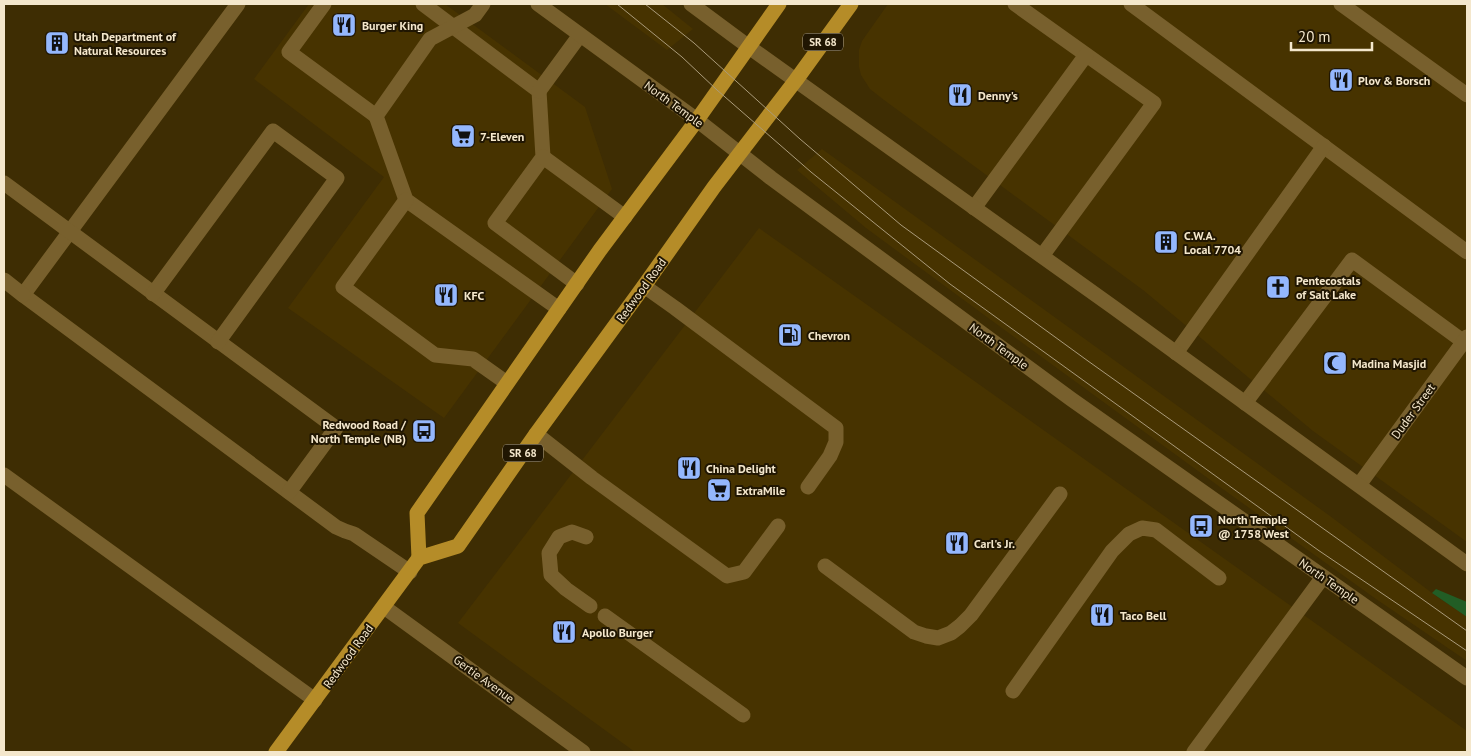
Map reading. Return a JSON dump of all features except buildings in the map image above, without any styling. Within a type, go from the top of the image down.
[{"type":"main road","points":[[24,295],[238,4]]},
{"type":"main road","points":[[324,4],[289,52],[376,116],[406,200],[559,309]]},
{"type":"main road","points":[[423,4],[540,91]]},
{"type":"main road","points":[[376,116],[430,39],[476,15],[483,4]]},
{"type":"main road","name":"North Temple","points":[[538,4],[1055,387],[1467,678]]},
{"type":"main road","points":[[691,4],[1467,564]]},
{"type":"main road","points":[[419,558],[417,513],[559,309],[779,4]]},
{"type":"main road","name":"Redwood Road","points":[[276,752],[419,558],[458,546],[536,434],[739,153],[796,80],[851,4]]},
{"type":"main road","points":[[1014,4],[1154,103],[1042,256]]},
{"type":"main road","points":[[1131,4],[1467,252]]},
{"type":"main road","points":[[1342,4],[1467,95]]},
{"type":"main road","points":[[577,284],[495,223],[543,157],[540,91],[580,35]]},
{"type":"main road","points":[[974,208],[1086,55]]},
{"type":"main road","points":[[153,294],[273,131],[337,178],[218,342]]},
{"type":"main road","points":[[1176,353],[1324,146]]},
{"type":"main road","points":[[543,157],[625,217]]},
{"type":"main road","points":[[4,183],[336,428],[289,492]]},
{"type":"main road","points":[[406,200],[343,287],[435,355],[473,359],[507,383]]},
{"type":"main road","points":[[1245,403],[1352,260],[1465,339]]},
{"type":"main road","points":[[4,280],[336,527],[354,534],[410,572]]},
{"type":"main road","points":[[644,286],[836,428],[836,442],[830,456],[808,487]]},
{"type":"main road","name":"Duder Street","points":[[1359,485],[1465,339]]},
{"type":"main road","points":[[536,434],[592,478],[727,576],[744,572],[778,526]]},
{"type":"main road","points":[[4,475],[315,700]]},
{"type":"main road","points":[[825,566],[914,632],[938,638],[951,633],[971,615],[1060,494]]},
{"type":"main road","points":[[1013,691],[1112,551],[1129,534],[1142,528],[1156,530],[1219,578]]},
{"type":"main road","points":[[586,537],[572,532],[560,537],[549,553],[551,576],[590,606]]},
{"type":"main road","points":[[1194,752],[1323,577]]},
{"type":"main road","name":"Gertie Avenue","points":[[384,607],[583,752]]},
{"type":"main road","points":[[605,616],[743,715]]},
{"type":"shaded area","points":[[309,4],[445,4],[585,107],[612,189],[444,418],[288,308],[384,177],[254,79]]},
{"type":"shaded area","points":[[605,4],[662,4],[693,29],[667,50]]},
{"type":"shaded area","points":[[888,4],[1467,4],[1467,542],[1313,431],[1143,290],[870,89],[861,75],[859,50],[862,41]]},
{"type":"shaded area","points":[[822,149],[1467,617],[1467,661],[1376,599],[1220,487],[866,228],[797,170]]},
{"type":"shaded area","points":[[759,228],[1467,731],[1467,752],[635,752],[458,623]]},
{"type":"green space","points":[[1436,589],[1467,602],[1467,617],[1432,593]]},
{"type":"tram line","points":[[617,4],[682,57],[811,172],[950,284],[1318,550],[1467,651]]},
{"type":"tram line","points":[[645,4],[694,43],[800,139],[901,225],[1088,361],[1467,631]]},
{"type":"place","name":"Burger King","points":[[344,25]]},
{"type":"place","name":"Utah Department of Natural Resources","points":[[57,43]]},
{"type":"place","name":"Plov & Borsch","points":[[1341,80]]},
{"type":"place","name":"Denny's","points":[[960,95]]},
{"type":"place","name":"7-Eleven","points":[[463,136]]},
{"type":"place","name":"C.W.A. Local 7704","points":[[1166,242]]},
{"type":"place","name":"Pentecostals of Salt Lake","points":[[1278,287]]},
{"type":"place","name":"KFC","points":[[446,295]]},
{"type":"place","name":"Chevron","points":[[790,335]]},
{"type":"place","name":"Madina Masjid","points":[[1335,363]]},
{"type":"place","name":"Redwood Road / North Temple (NB)","points":[[424,431]]},
{"type":"place","name":"China Delight","points":[[689,468]]},
{"type":"place","name":"ExtraMile","points":[[719,490]]},
{"type":"place","name":"North Temple @ 1758 West","points":[[1201,526]]},
{"type":"place","name":"Carl's Jr.","points":[[957,543]]},
{"type":"place","name":"Taco Bell","points":[[1102,615]]},
{"type":"place","name":"Apollo Burger","points":[[564,632]]}]
